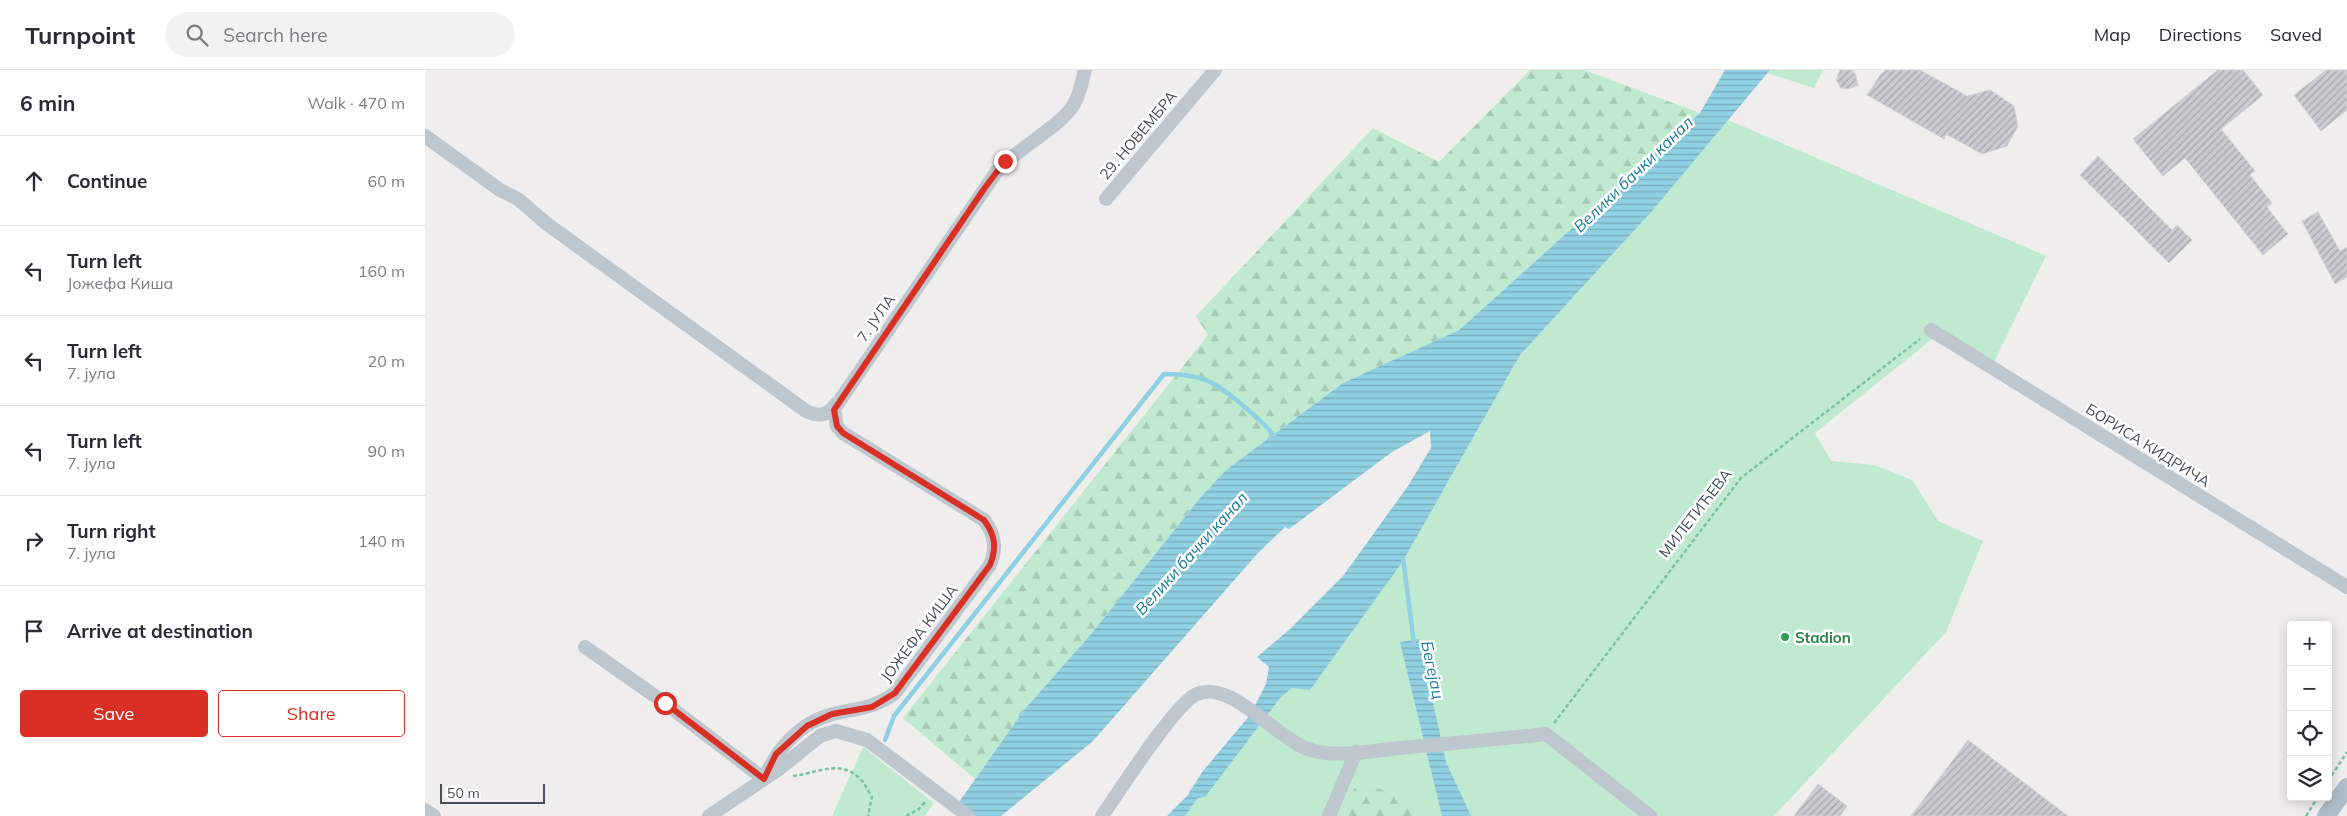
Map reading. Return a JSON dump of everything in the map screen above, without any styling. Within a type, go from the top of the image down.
[{"type":"main road","points":[[2326,816],[2347,787]]},
{"type":"street","name":"7. ЈУЛА","points":[[836,404],[997,171],[1005,161],[1052,125],[1074,104],[1085,70]]},
{"type":"street","name":"29. НОВЕМБРА","points":[[1106,198],[1215,70]]},
{"type":"street","points":[[425,136],[500,190],[518,199],[547,224],[806,411],[814,415],[823,415],[829,413],[836,404]]},
{"type":"street","name":"БОРИСА КИДРИЧА","points":[[1931,330],[2347,587]]},
{"type":"street","name":"ЈОЖЕФА КИША","points":[[764,779],[776,754],[807,726],[832,714],[872,707],[895,693],[990,565],[994,554],[994,537],[984,520],[843,433],[835,419],[834,410],[836,404]]},
{"type":"street","points":[[585,647],[665,703],[764,779]]},
{"type":"street","points":[[1102,816],[1186,701],[1199,693],[1214,691],[1225,694],[1297,744],[1316,751],[1356,752],[1546,734],[1650,816]]},
{"type":"street","points":[[709,816],[764,779],[820,736],[836,731],[867,740],[968,816]]},
{"type":"street","points":[[1329,816],[1356,752]]},
{"type":"street","points":[[425,810],[434,816]]},
{"type":"path","name":"МИЛЕТИЋЕВА","points":[[1546,734],[1741,478],[1931,330]]},
{"type":"path","points":[[2332,775],[2347,752]]},
{"type":"path","points":[[791,777],[821,769],[841,768],[859,777],[871,797],[869,816]]},
{"type":"path","points":[[906,816],[919,808],[936,792]]},
{"type":"green space","points":[[1530,70],[1584,70],[1700,113],[1459,330],[1343,383],[1226,470],[1200,498],[1092,633],[1024,710],[975,779],[903,718],[1208,335],[1196,316],[1373,128],[1439,162]]},
{"type":"green space","points":[[1770,70],[1823,70],[1814,88],[1767,73]]},
{"type":"green space","points":[[1728,120],[2046,256],[1991,368],[1936,336],[1815,433],[1831,461],[1875,465],[1912,480],[1938,521],[1983,541],[1946,632],[1774,816],[1425,816],[1427,807],[1357,780],[1344,816],[1185,816],[1198,798],[1205,796],[1280,698],[1292,688],[1403,561],[1520,355],[1653,210]]},
{"type":"green space","points":[[863,747],[934,803],[925,816],[832,816]]},
{"type":"green space","points":[[1357,780],[1427,807],[1425,816],[1344,816]]},
{"type":"water","name":"Велики бачки канал","points":[[1725,70],[1770,70],[1653,210],[1520,355],[1403,561],[1310,690],[1292,688],[1280,698],[1205,797],[1198,798],[1185,816],[1167,816],[1187,796],[1203,771],[1250,715],[1266,684],[1269,667],[1257,657],[1290,629],[1343,576],[1408,486],[1431,448],[1430,431],[1392,452],[1289,529],[1285,527],[1258,553],[1093,741],[1001,816],[963,816],[959,802],[1024,710],[1092,633],[1200,498],[1226,470],[1343,383],[1459,330],[1700,113]]},
{"type":"water","points":[[1419,639],[1446,762],[1471,816],[1442,816],[1400,642]]},
{"type":"building","points":[[1840,70],[1852,70],[1856,75],[1858,85],[1849,89],[1841,88],[1836,80]]},
{"type":"building","points":[[1886,70],[1920,70],[1967,96],[1990,90],[2014,106],[2018,126],[2007,146],[1982,154],[1946,134],[1944,139],[1867,95],[1881,74]]},
{"type":"building","points":[[2218,70],[2243,70],[2263,95],[2221,129],[2255,171],[2250,175],[2272,203],[2267,207],[2288,234],[2263,255],[2185,158],[2163,176],[2133,139]]},
{"type":"building","points":[[2326,70],[2347,70],[2347,110],[2321,131],[2294,95]]},
{"type":"building","points":[[2098,156],[2172,230],[2177,225],[2192,240],[2169,263],[2080,175]]},
{"type":"building","points":[[2318,212],[2340,251],[2347,247],[2347,277],[2335,284],[2302,221]]},
{"type":"building","points":[[1968,740],[2068,816],[1911,816]]},
{"type":"building","points":[[1818,784],[1847,806],[1840,816],[1794,816]]},
{"type":"waterway","points":[[885,740],[894,716],[1164,374],[1203,379],[1221,388],[1262,423],[1276,438]]},
{"type":"waterway","name":"Бегејац","points":[[1403,558],[1414,644]]},
{"type":"place","name":"Stadion","points":[[1785,637]]},
{"type":"route","points":[[665,703],[764,779],[776,754],[807,726],[832,714],[872,707],[895,693],[990,565],[994,554],[994,537],[984,520],[843,433],[837,426],[834,410],[836,404],[1005,161]]}]
